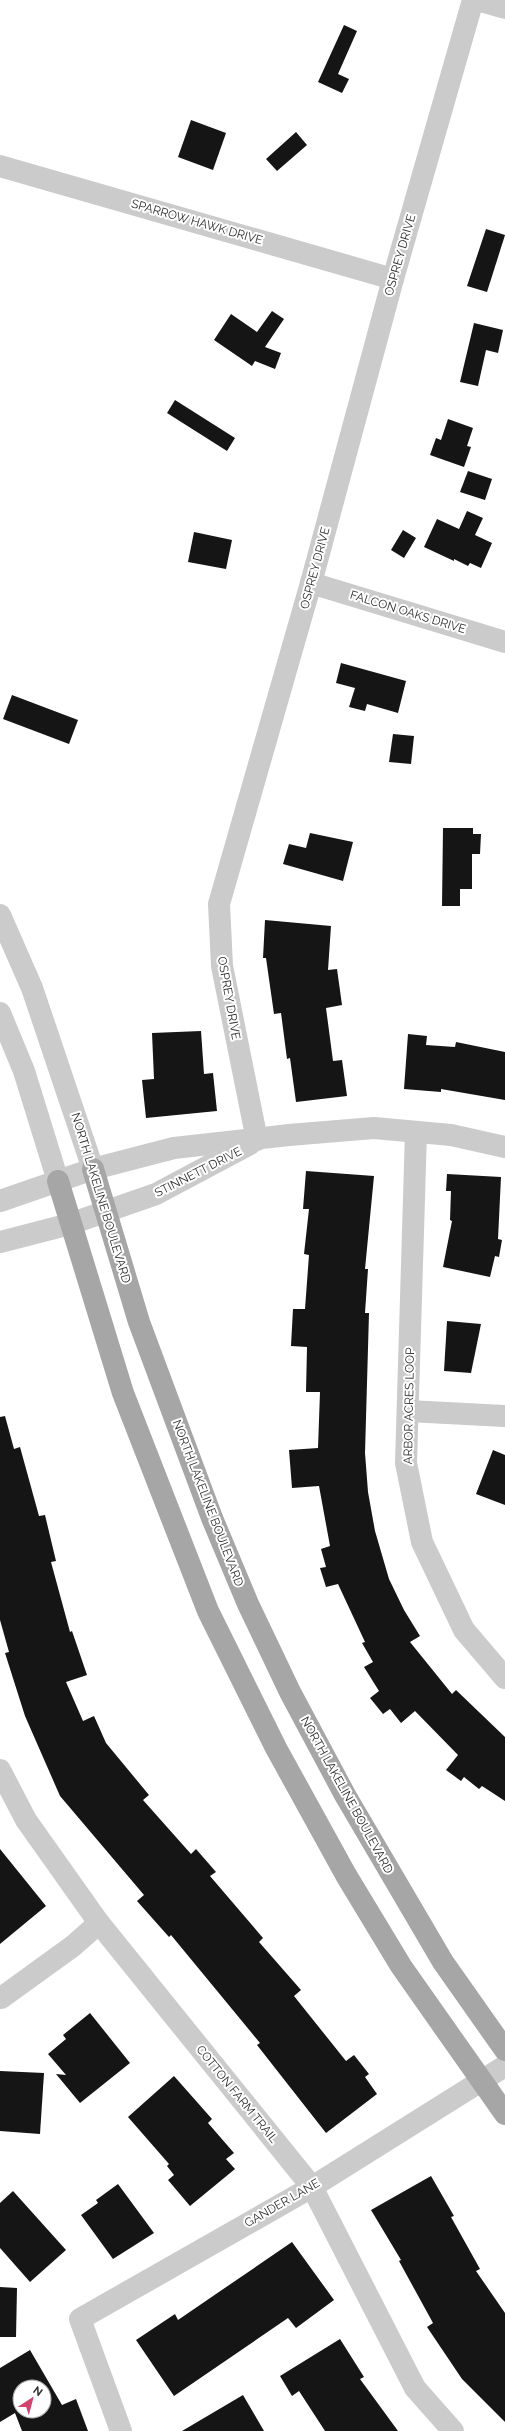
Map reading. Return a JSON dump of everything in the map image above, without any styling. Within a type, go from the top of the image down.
[{"type":"main road","name":"NORTH LAKELINE BOULEVARD","points":[[93,1169],[139,1322],[212,1518],[248,1604],[290,1692],[345,1795],[443,1962],[505,2050]]},
{"type":"main road","points":[[58,1181],[123,1393],[208,1611],[276,1748],[346,1875],[401,1966],[481,2082],[505,2114]]},
{"type":"street","name":"OSPREY DRIVE","points":[[256,1140],[222,966],[219,904],[311,583],[393,279],[473,0]]},
{"type":"street","points":[[477,0],[505,8]]},
{"type":"street","name":"SPARROW HAWK DRIVE","points":[[0,166],[393,279]]},
{"type":"street","name":"FALCON OAKS DRIVE","points":[[311,583],[505,642]]},
{"type":"street","name":"NORTH LAKELINE BOULEVARD","points":[[0,915],[32,988],[93,1169]]},
{"type":"street","points":[[0,1013],[24,1071],[58,1181]]},
{"type":"street","name":"STINNETT DRIVE","points":[[0,1201],[93,1169],[174,1148],[374,1128],[451,1135],[505,1147]]},
{"type":"street","name":"ARBOR ACRES LOOP","points":[[416,1132],[406,1463],[422,1542],[464,1630],[505,1678]]},
{"type":"street","name":"STINNETT DRIVE","points":[[0,1242],[70,1224],[105,1210],[156,1194],[256,1140]]},
{"type":"street","points":[[408,1411],[505,1416]]},
{"type":"street","name":"COTTON FARM TRAIL","points":[[0,1770],[26,1820],[99,1923],[312,2187],[415,2388],[453,2431]]},
{"type":"street","points":[[1,1998],[67,1951],[99,1923]]},
{"type":"street","name":"GANDER LANE","points":[[121,2431],[80,2319],[312,2187],[505,2066]]},
{"type":"building","points":[[344,25],[357,31],[338,74],[349,79],[342,93],[318,82]]},
{"type":"building","points":[[191,120],[226,133],[213,170],[178,157]]},
{"type":"building","points":[[296,132],[307,145],[277,171],[266,159]]},
{"type":"building","points":[[486,229],[505,235],[487,292],[467,286]]},
{"type":"building","points":[[272,311],[284,319],[265,347],[281,353],[275,369],[255,361],[252,366],[214,340],[231,314],[257,332]]},
{"type":"building","points":[[474,323],[503,330],[498,353],[486,350],[478,386],[460,382]]},
{"type":"building","points":[[175,400],[235,438],[227,451],[167,413]]},
{"type":"building","points":[[448,419],[473,428],[467,446],[471,447],[464,467],[430,455],[436,438],[441,440]]},
{"type":"building","points":[[468,471],[492,479],[485,500],[460,492]]},
{"type":"building","points":[[467,511],[483,518],[475,535],[492,543],[481,568],[470,563],[468,566],[454,559],[454,561],[424,547],[437,519],[459,529]]},
{"type":"building","points":[[403,530],[416,538],[404,558],[391,550]]},
{"type":"building","points":[[194,532],[232,540],[226,569],[188,562]]},
{"type":"building","points":[[341,663],[406,681],[398,713],[367,704],[365,711],[349,707],[355,688],[336,683]]},
{"type":"building","points":[[12,695],[78,720],[69,744],[3,719]]},
{"type":"building","points":[[393,734],[414,736],[411,764],[389,762]]},
{"type":"building","points":[[443,828],[473,828],[473,834],[481,834],[480,854],[472,854],[472,889],[460,889],[460,906],[442,906]]},
{"type":"building","points":[[310,833],[353,842],[343,881],[283,864],[289,844],[306,848]]},
{"type":"building","points":[[265,920],[331,926],[328,970],[337,969],[342,1005],[326,1008],[333,1061],[342,1060],[347,1096],[296,1102],[290,1058],[287,1059],[281,1013],[274,1014],[266,958],[263,958]]},
{"type":"building","points":[[201,1031],[204,1074],[213,1073],[217,1111],[146,1118],[142,1080],[154,1079],[152,1033]]},
{"type":"building","points":[[408,1034],[427,1036],[426,1045],[455,1047],[456,1042],[505,1052],[505,1100],[441,1089],[441,1092],[404,1089]]},
{"type":"building","points":[[306,1171],[374,1176],[365,1269],[368,1269],[365,1313],[369,1313],[365,1453],[368,1492],[375,1531],[389,1579],[404,1610],[420,1636],[410,1642],[452,1694],[456,1690],[505,1737],[505,1801],[482,1786],[479,1789],[464,1777],[461,1781],[446,1770],[458,1755],[415,1711],[401,1723],[390,1709],[383,1714],[370,1698],[379,1691],[364,1667],[373,1662],[362,1643],[365,1642],[338,1584],[326,1587],[320,1568],[326,1567],[321,1549],[330,1546],[319,1486],[292,1488],[289,1450],[318,1448],[320,1392],[306,1392],[307,1347],[291,1346],[293,1309],[305,1309],[309,1255],[304,1254],[309,1209],[303,1209]]},
{"type":"building","points":[[447,1174],[501,1177],[498,1239],[502,1240],[499,1257],[495,1256],[490,1277],[443,1267],[452,1221],[450,1220],[451,1191],[446,1191]]},
{"type":"building","points":[[447,1321],[481,1324],[471,1373],[444,1371]]},
{"type":"building","points":[[5,1416],[14,1449],[20,1447],[39,1516],[45,1515],[56,1561],[51,1562],[70,1632],[72,1631],[87,1675],[66,1682],[83,1721],[94,1716],[106,1743],[149,1795],[143,1800],[191,1854],[196,1849],[216,1872],[210,1876],[263,1938],[259,1942],[301,1990],[294,1996],[346,2061],[354,2055],[369,2074],[365,2077],[377,2094],[326,2133],[257,2045],[260,2043],[171,1935],[169,1937],[137,1901],[144,1895],[60,1796],[25,1716],[5,1653],[9,1652],[0,1620],[0,1417]]},
{"type":"building","points":[[493,1450],[505,1455],[505,1505],[476,1494]]},
{"type":"building","points":[[0,1849],[46,1906],[0,1944]]},
{"type":"building","points":[[90,2013],[130,2063],[80,2103],[56,2074],[66,2075],[48,2054],[66,2039],[63,2035]]},
{"type":"building","points":[[0,2071],[44,2073],[40,2134],[0,2131]]},
{"type":"building","points":[[174,2076],[212,2119],[208,2123],[234,2153],[226,2159],[235,2169],[190,2206],[168,2180],[174,2175],[167,2166],[169,2164],[128,2117]]},
{"type":"building","points":[[431,2176],[454,2216],[451,2217],[480,2269],[476,2271],[505,2313],[505,2422],[462,2379],[427,2327],[433,2323],[399,2261],[401,2260],[371,2210]]},
{"type":"building","points":[[118,2184],[154,2233],[113,2259],[81,2215],[98,2203],[96,2200]]},
{"type":"building","points":[[13,2191],[66,2250],[30,2282],[0,2248],[0,2203]]},
{"type":"building","points":[[292,2242],[334,2300],[296,2328],[288,2318],[174,2396],[136,2340],[175,2314],[178,2320]]},
{"type":"building","points":[[0,2287],[17,2288],[16,2337],[0,2337]]},
{"type":"building","points":[[340,2339],[364,2377],[360,2379],[398,2431],[325,2431],[299,2391],[292,2396],[280,2376]]},
{"type":"building","points":[[30,2350],[47,2379],[12,2379],[12,2415],[0,2422],[0,2368]]},
{"type":"building","points":[[52,2388],[62,2405],[76,2399],[88,2431],[22,2431],[17,2419],[52,2419]]},
{"type":"building","points":[[243,2395],[264,2431],[182,2431]]}]
